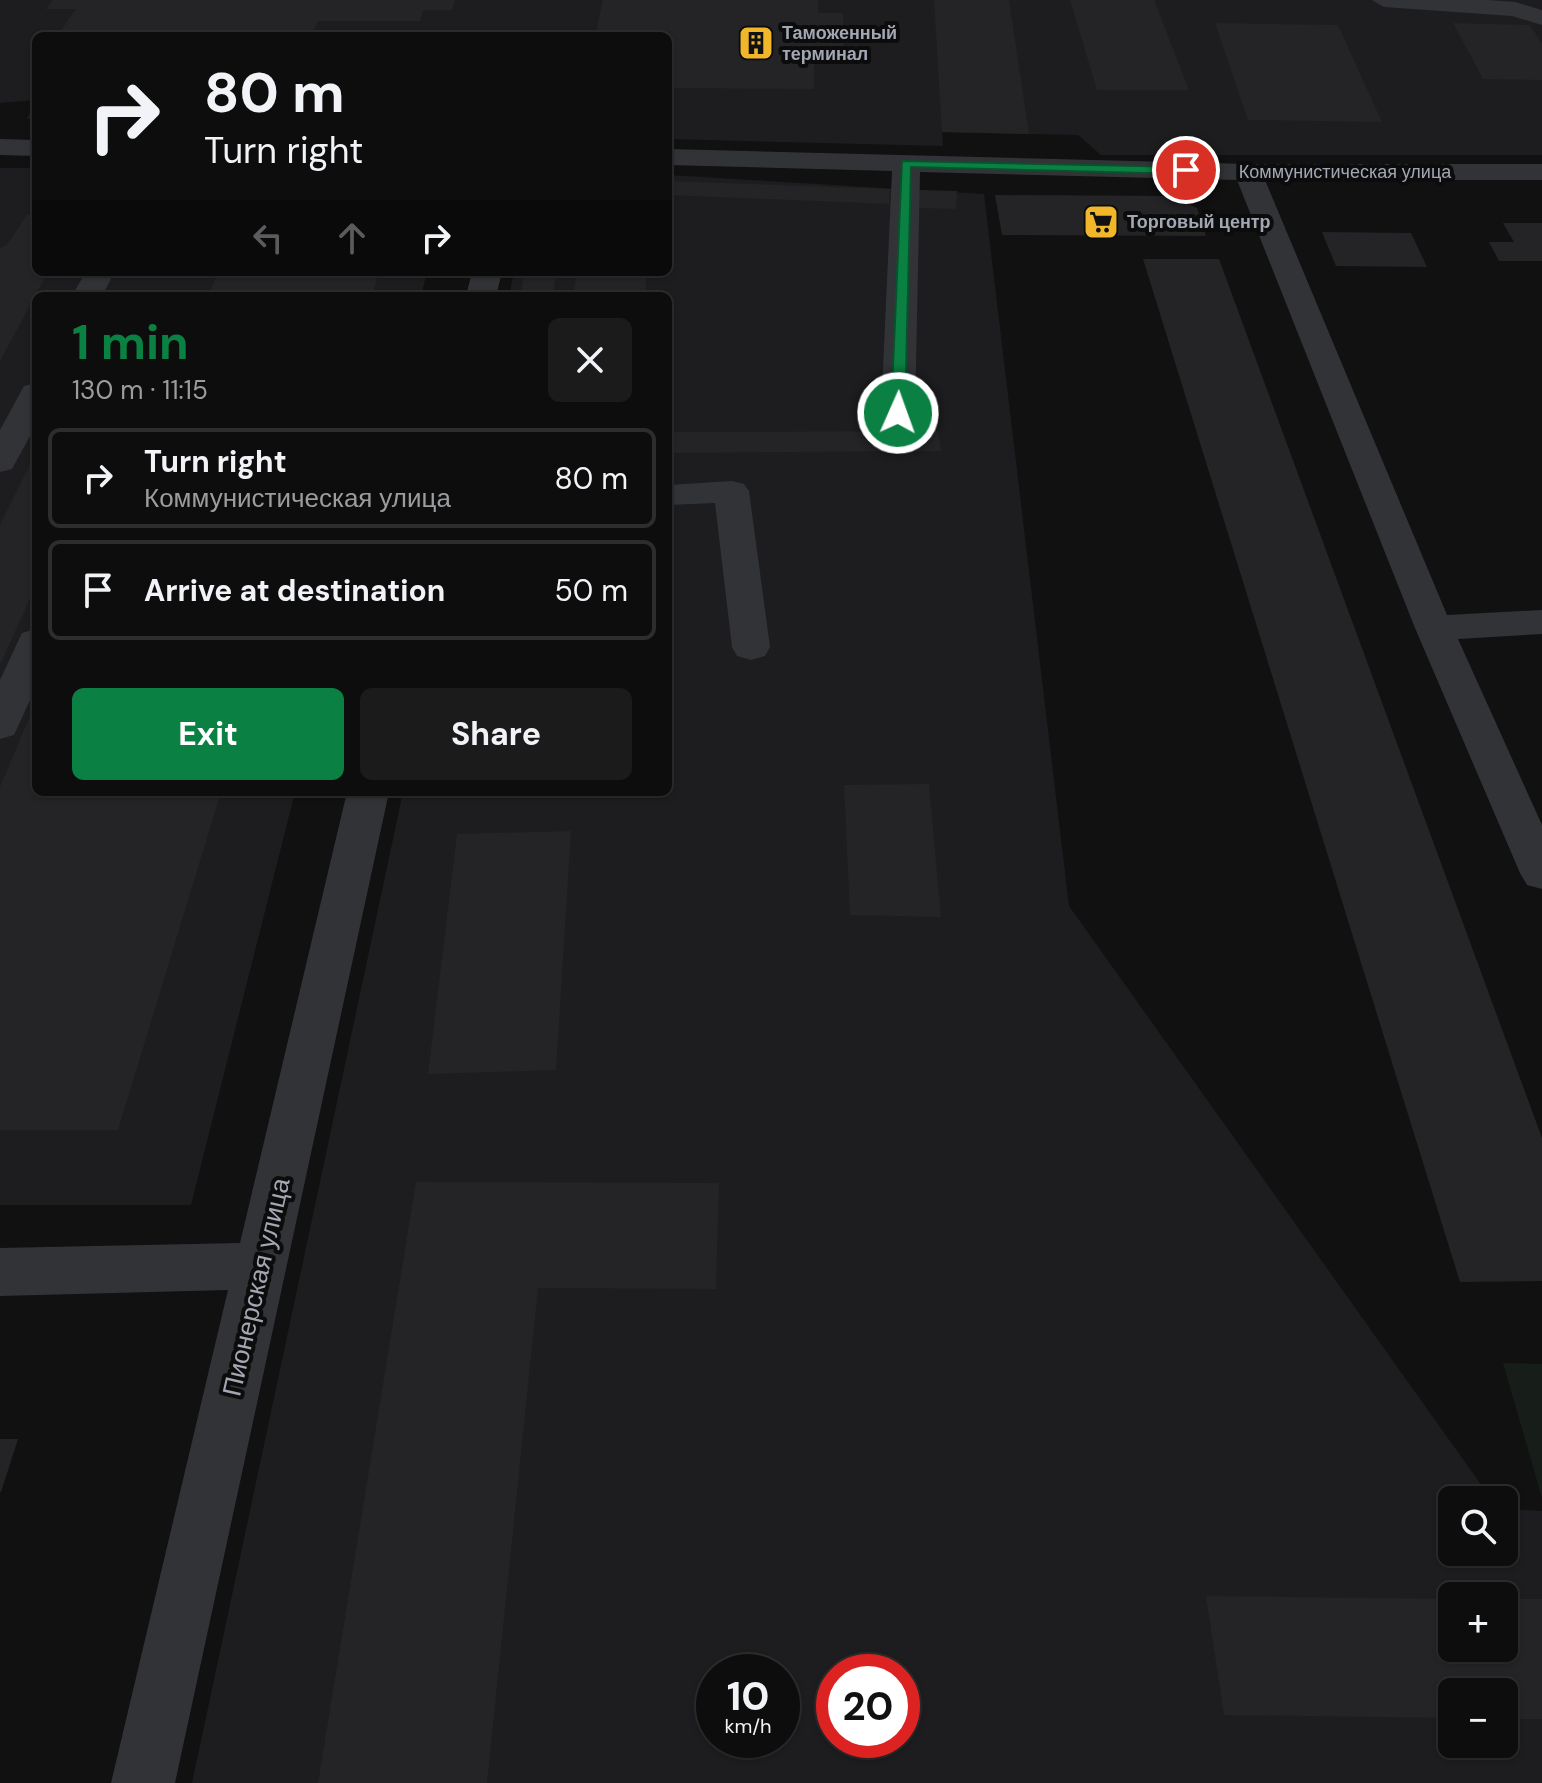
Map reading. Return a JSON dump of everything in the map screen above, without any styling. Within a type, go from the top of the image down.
[{"type":"street","points":[[1384,0],[1515,9],[1542,18]]},
{"type":"street","name":"Коммунистическая улица","points":[[672,157],[1248,172],[1542,172]]},
{"type":"street","points":[[898,413],[906,163]]},
{"type":"street","points":[[1248,172],[1434,628],[1542,873]]},
{"type":"street","points":[[0,462],[32,401]]},
{"type":"street","points":[[672,495],[732,491],[751,647]]},
{"type":"street","points":[[1434,628],[1542,622]]},
{"type":"street","points":[[0,725],[32,651]]},
{"type":"street","name":"Пионерская улица","points":[[143,1783],[367,796]]},
{"type":"street","points":[[0,1272],[260,1266]]},
{"type":"shaded area","points":[[0,0],[1542,0],[1542,155],[1101,155],[1078,135],[942,132],[943,146],[672,139],[672,32],[32,32],[32,100],[0,103]]},
{"type":"shaded area","points":[[0,168],[32,168],[32,276],[426,276],[422,292],[32,292],[32,796],[294,796],[191,1205],[0,1205]]},
{"type":"shaded area","points":[[672,175],[984,194],[1069,906],[1482,1486],[1438,1486],[1438,1566],[1518,1566],[1518,1510],[1542,1511],[1542,1783],[192,1783],[402,796],[672,796],[672,292],[510,292],[513,276],[672,276]]},
{"type":"shaded area","points":[[1503,1363],[1542,1364],[1542,1498]]},
{"type":"building","points":[[53,0],[455,0],[452,10],[423,10],[420,21],[318,21],[313,32],[60,32],[76,9],[46,9]]},
{"type":"building","name":"Таможенный терминал","points":[[603,0],[818,0],[818,13],[843,13],[844,51],[814,50],[814,89],[672,88],[672,32],[596,32]]},
{"type":"building","points":[[934,0],[1009,0],[1029,134],[942,132]]},
{"type":"building","points":[[1070,0],[1154,0],[1189,90],[1097,90]]},
{"type":"building","points":[[1215,23],[1338,25],[1382,122],[1248,120]]},
{"type":"building","points":[[1453,23],[1530,25],[1542,44],[1542,80],[1483,79]]},
{"type":"building","points":[[672,181],[890,189],[889,204],[672,195]]},
{"type":"building","points":[[919,190],[957,191],[956,209],[919,208]]},
{"type":"building","name":"Торговый центр","points":[[995,195],[1172,196],[1197,208],[1206,236],[1002,235]]},
{"type":"building","points":[[27,215],[32,215],[32,276],[46,276],[37,292],[32,292],[32,302],[0,361],[0,248],[7,245]]},
{"type":"building","points":[[1503,223],[1542,223],[1542,261],[1499,261],[1489,242],[1514,242]]},
{"type":"building","points":[[1322,232],[1411,233],[1427,267],[1336,266]]},
{"type":"building","points":[[1143,259],[1219,259],[1542,1138],[1542,1281],[1460,1282]]},
{"type":"building","points":[[216,276],[378,276],[373,292],[210,292]]},
{"type":"building","points":[[524,276],[556,276],[553,292],[521,292]]},
{"type":"building","points":[[576,276],[647,276],[645,292],[574,292]]},
{"type":"building","points":[[938,431],[941,451],[672,453],[672,432]]},
{"type":"building","points":[[32,460],[32,594],[0,665],[0,525]]},
{"type":"building","points":[[32,711],[32,796],[220,796],[118,1130],[0,1130],[0,787]]},
{"type":"building","points":[[929,784],[941,917],[850,915],[844,785]]},
{"type":"building","points":[[571,831],[556,1070],[428,1074],[457,834]]},
{"type":"building","points":[[416,1182],[719,1183],[716,1289],[538,1288],[487,1783],[318,1783]]},
{"type":"building","points":[[0,1439],[18,1439],[1,1492],[0,1492]]},
{"type":"building","points":[[1206,1596],[1438,1599],[1438,1662],[1518,1662],[1518,1599],[1542,1599],[1542,1719],[1518,1719],[1518,1678],[1438,1678],[1438,1718],[1224,1715]]},
{"type":"place","name":"Таможенный терминал","points":[[756,43]]},
{"type":"place","name":"Торговый центр","points":[[1101,222]]},
{"type":"route","points":[[898,413],[906,163],[1186,170]]}]
